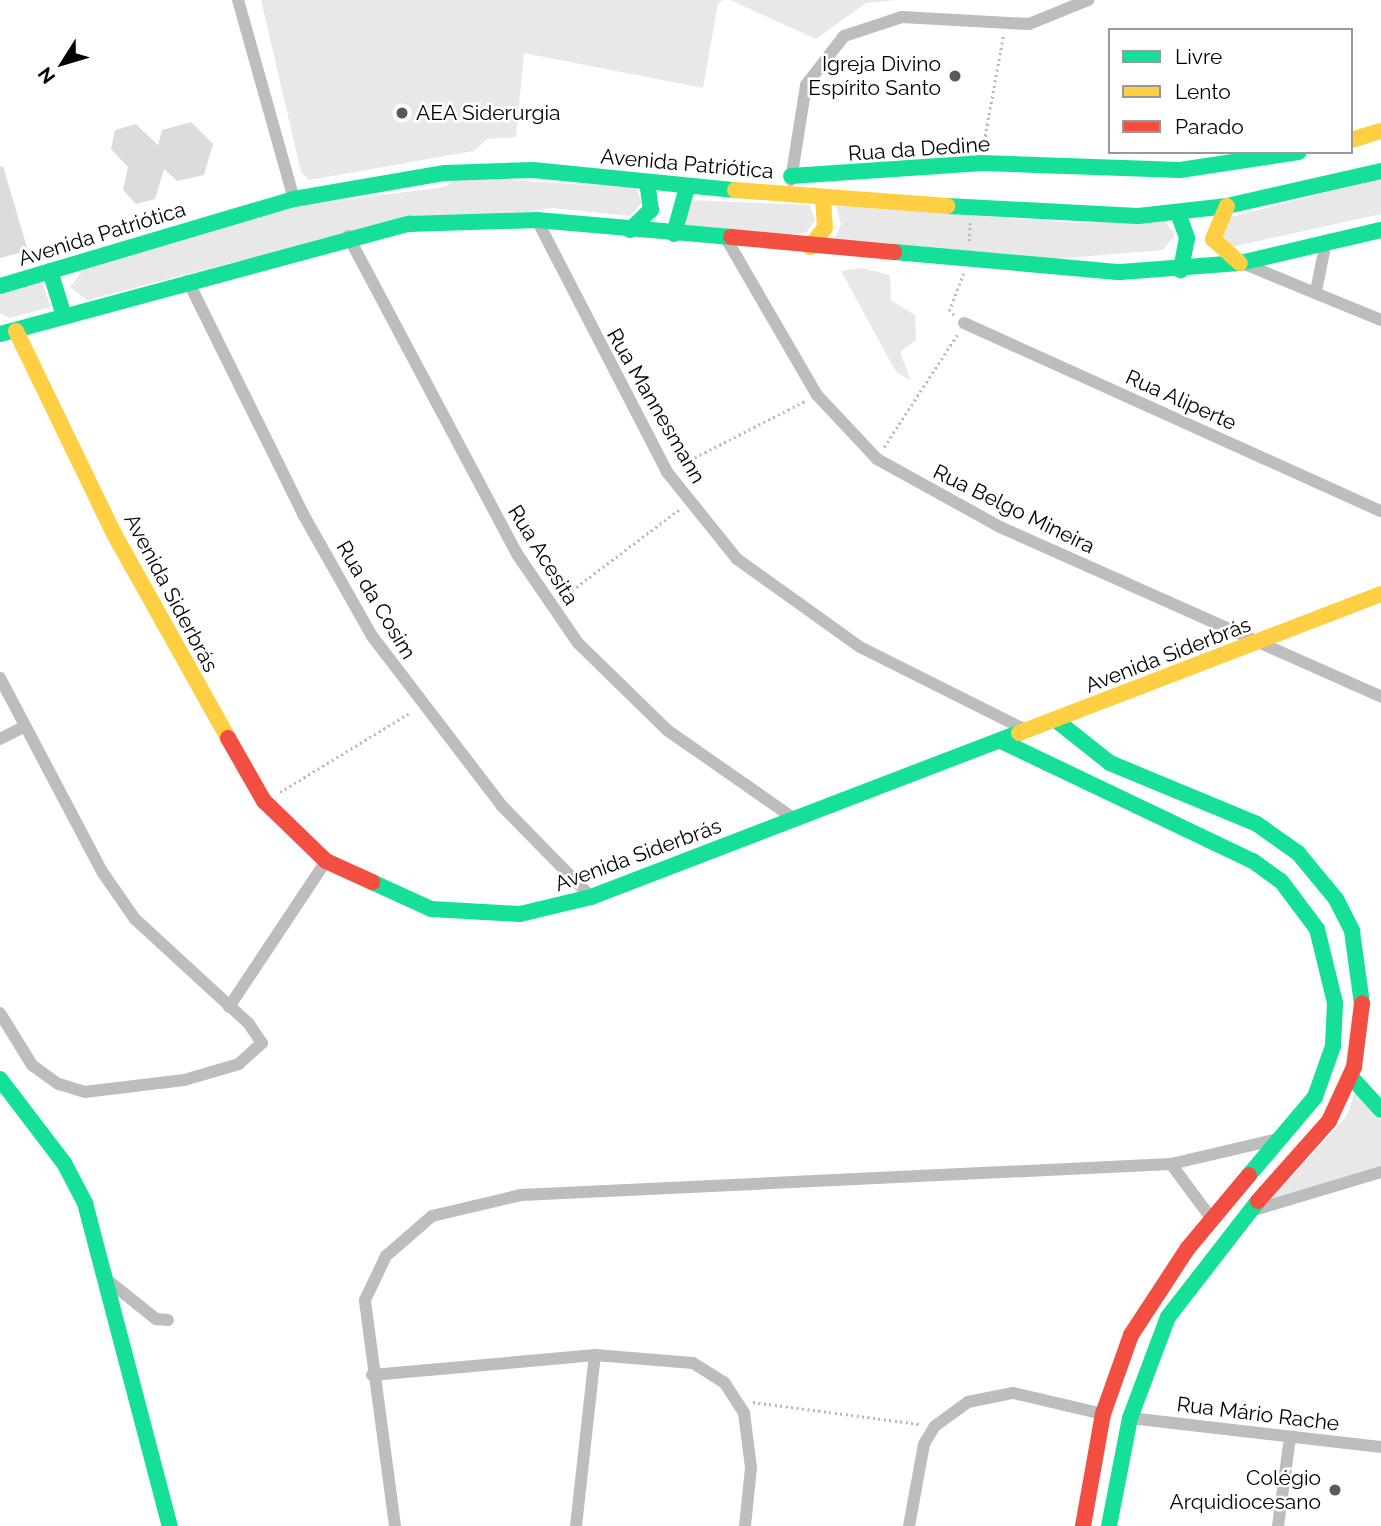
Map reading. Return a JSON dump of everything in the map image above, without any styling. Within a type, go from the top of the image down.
[{"type":"street","points":[[238,0],[293,199]]},
{"type":"street","points":[[791,195],[791,176],[806,85],[829,48],[859,27],[902,17],[1029,24],[1088,0]]},
{"type":"street","points":[[1353,138],[1381,131]]},
{"type":"street","name":"Rua da Dedine","points":[[791,176],[980,163],[1180,170],[1286,154]]},
{"type":"street","name":"Avenida Patriótica","points":[[0,286],[293,199],[445,173],[533,170],[823,199],[1076,216],[1178,213],[1227,206],[1381,172]]},
{"type":"street","points":[[629,230],[651,210],[647,182]]},
{"type":"street","points":[[674,234],[687,187]]},
{"type":"street","points":[[810,247],[825,228],[823,199]]},
{"type":"street","points":[[1227,206],[1213,239],[1224,255],[1381,320]]},
{"type":"street","points":[[1178,213],[1186,238],[1181,270]]},
{"type":"street","points":[[6,332],[348,236],[409,224],[537,220],[1071,271],[1181,270],[1240,263],[1381,230]]},
{"type":"street","name":"Rua Mannesmann","points":[[537,220],[667,472],[737,559],[808,615],[1028,732]]},
{"type":"street","name":"Rua Acesita","points":[[348,236],[455,445],[550,606],[602,670],[657,721],[796,820]]},
{"type":"street","name":"Rua Belgo Mineira","points":[[727,240],[817,395],[877,459],[911,481],[1258,643],[1381,697]]},
{"type":"street","points":[[1316,291],[1326,242]]},
{"type":"street","points":[[50,271],[64,316]]},
{"type":"street","name":"Rua da Cosim","points":[[188,281],[303,514],[372,636],[420,706],[501,805],[591,897]]},
{"type":"street","name":"Rua Aliperte","points":[[964,323],[1381,512]]},
{"type":"street","name":"Avenida Siderbrás","points":[[6,332],[113,531],[264,801],[326,862],[397,899],[464,914],[520,914],[591,897],[1057,721],[1381,594]]},
{"type":"street","points":[[0,678],[24,727],[129,910],[260,1037],[254,1056],[184,1080],[106,1093],[47,1077],[21,1051],[0,1013]]},
{"type":"street","points":[[1057,721],[1110,763],[1256,824],[1312,867],[1336,900],[1360,960],[1358,1053],[1352,1077],[1315,1140],[1250,1211],[1182,1293],[1168,1317],[1130,1418],[1109,1526]]},
{"type":"street","points":[[0,738],[24,727]]},
{"type":"street","points":[[1001,741],[1089,788],[1253,861],[1281,881],[1317,929],[1330,969],[1333,1046],[1315,1097],[1282,1139],[1211,1218],[1146,1306],[1103,1414],[1083,1526]]},
{"type":"street","points":[[229,1007],[326,862]]},
{"type":"street","points":[[1333,1046],[1358,1053]]},
{"type":"street","points":[[1352,1077],[1381,1110]]},
{"type":"street","points":[[0,1079],[64,1163],[85,1203],[111,1283],[170,1526]]},
{"type":"street","points":[[395,1526],[364,1315],[370,1285],[411,1229],[455,1206],[522,1195],[1171,1164],[1282,1139]]},
{"type":"street","points":[[1171,1164],[1211,1218]]},
{"type":"street","points":[[1250,1211],[1381,1172]]},
{"type":"street","points":[[1165,1281],[1182,1293]]},
{"type":"street","points":[[111,1283],[156,1319],[168,1320]]},
{"type":"street","points":[[1146,1306],[1168,1317]]},
{"type":"street","points":[[372,1375],[595,1355],[693,1363],[717,1376],[740,1400],[750,1443],[745,1526]]},
{"type":"street","points":[[576,1526],[595,1355]]},
{"type":"street","points":[[909,1526],[917,1466],[935,1426],[968,1402],[996,1394],[1032,1395],[1103,1414]]},
{"type":"street","name":"Rua Mário Rache","points":[[1130,1418],[1381,1447]]},
{"type":"street","points":[[1278,1526],[1290,1437]]},
{"type":"street","points":[[1086,1500],[1112,1504]]},
{"type":"path","points":[[667,472],[817,395]]},
{"type":"path","points":[[550,606],[689,502]]},
{"type":"path","points":[[264,801],[420,706]]},
{"type":"path","points":[[740,1400],[935,1426]]},
{"type":"shaded area","name":"AEA Siderurgia","points":[[261,0],[724,0],[718,3],[703,88],[524,53],[516,137],[487,139],[474,151],[309,180],[301,172]]},
{"type":"shaded area","points":[[730,0],[897,0],[866,3],[816,39]]},
{"type":"shaded area","points":[[459,177],[636,188],[642,202],[630,216],[552,208],[239,261],[87,300],[70,287],[89,262],[304,205],[444,187]]},
{"type":"shaded area","points":[[1381,179],[1381,214],[1227,248],[1213,227],[1219,220]]},
{"type":"shaded area","points":[[688,200],[810,205],[815,220],[806,233],[787,235],[688,227],[678,209]]},
{"type":"shaded area","points":[[836,206],[1078,223],[1164,220],[1175,235],[1163,250],[1054,259],[834,241],[841,224]]},
{"type":"shaded area","points":[[862,268],[890,275],[891,300],[915,315],[916,340],[900,352],[911,381],[896,372],[841,271]]},
{"type":"shaded area","points":[[42,282],[51,307],[9,318],[0,313],[0,295]]},
{"type":"shaded area","points":[[1357,1087],[1381,1120],[1381,1166],[1272,1198],[1346,1117]]},
{"type":"building","points":[[191,122],[213,144],[204,175],[177,181],[164,169],[155,199],[136,204],[123,190],[128,167],[111,149],[115,130],[136,124],[158,145],[162,130]]},
{"type":"building","points":[[3,166],[28,251],[0,258],[0,167]]},
{"type":"traffic: fast","points":[[791,176],[980,163],[1180,170],[1286,154]]},
{"type":"traffic: fast","points":[[0,286],[294,199],[445,173],[533,170],[735,190]]},
{"type":"traffic: fast","points":[[947,206],[1138,216],[1227,206],[1381,171]]},
{"type":"traffic: fast","points":[[630,230],[651,210],[647,182]]},
{"type":"traffic: fast","points":[[674,234],[687,187]]},
{"type":"traffic: fast","points":[[1178,213],[1187,238],[1181,270]]},
{"type":"traffic: fast","points":[[0,334],[409,224],[537,220],[731,237]]},
{"type":"traffic: fast","points":[[894,252],[1120,272],[1240,263],[1381,230]]},
{"type":"traffic: fast","points":[[50,271],[64,316]]},
{"type":"traffic: fast","points":[[1057,721],[1110,763],[1257,824],[1298,853],[1336,899],[1352,931],[1362,1004]]},
{"type":"traffic: fast","points":[[372,882],[431,909],[520,914],[591,897],[1019,733]]},
{"type":"traffic: fast","points":[[1001,741],[1253,861],[1281,881],[1317,929],[1335,1003],[1333,1046],[1315,1097],[1249,1175]]},
{"type":"traffic: fast","points":[[1352,1078],[1381,1110]]},
{"type":"traffic: fast","points":[[0,1079],[64,1163],[85,1203],[170,1526]]},
{"type":"traffic: fast","points":[[1109,1526],[1130,1418],[1168,1317],[1258,1201]]},
{"type":"traffic: slow","points":[[1353,139],[1381,131]]},
{"type":"traffic: slow","points":[[735,190],[947,206]]},
{"type":"traffic: slow","points":[[810,247],[825,228],[823,199]]},
{"type":"traffic: slow","points":[[1227,206],[1213,239],[1240,263]]},
{"type":"traffic: slow","points":[[16,331],[113,532],[228,738]]},
{"type":"traffic: slow","points":[[1019,733],[1381,594]]},
{"type":"traffic: jam","points":[[731,237],[894,252]]},
{"type":"traffic: jam","points":[[228,738],[264,801],[326,861],[372,882]]},
{"type":"traffic: jam","points":[[1258,1201],[1329,1121],[1354,1067],[1362,1004]]},
{"type":"traffic: jam","points":[[1083,1526],[1103,1414],[1131,1335],[1188,1248],[1249,1175]]},
{"type":"place","name":"Igreja Divino Espírito Santo","points":[[955,76]]},
{"type":"place","name":"AEA Siderurgia","points":[[402,113]]},
{"type":"place","name":"Colégio Arquidiocesano","points":[[1335,1490]]}]
